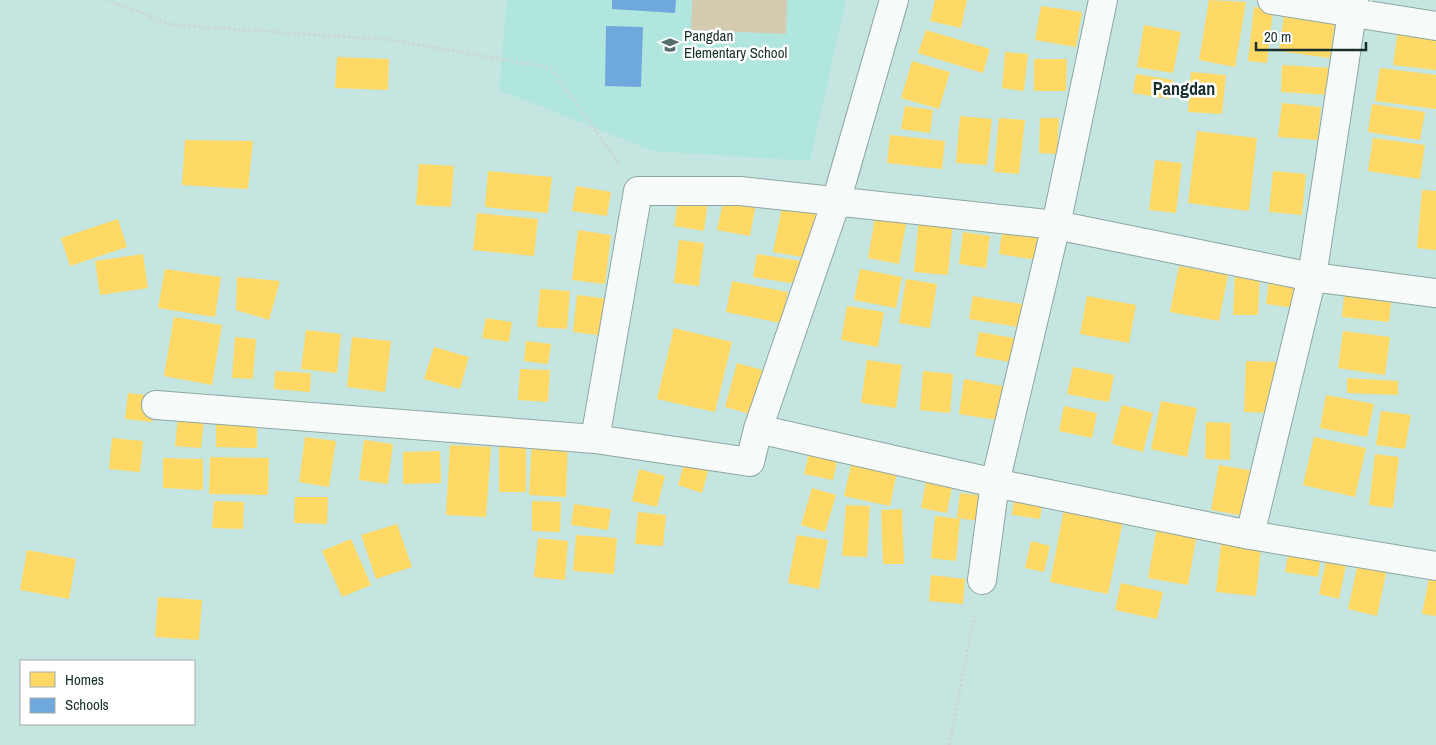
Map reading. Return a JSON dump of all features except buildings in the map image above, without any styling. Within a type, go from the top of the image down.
[{"type":"street","points":[[156,405],[595,439],[750,462],[758,429],[836,202],[894,0]]},
{"type":"street","points":[[982,580],[995,484],[1056,225],[1103,0]]},
{"type":"street","points":[[1272,0],[1353,6],[1436,26]]},
{"type":"street","points":[[1250,535],[1312,276],[1353,6]]},
{"type":"street","points":[[595,439],[638,191],[740,191],[1056,225],[1312,276],[1436,293]]},
{"type":"street","points":[[758,429],[995,484],[1250,535],[1436,566]]},
{"type":"path","points":[[108,0],[172,25],[392,40],[551,68],[638,191]]},
{"type":"path","points":[[948,745],[982,580]]},
{"type":"shaded area","name":"Pangdan Elementary School","points":[[507,0],[846,0],[810,161],[653,151],[499,90]]},
{"type":"shaded area","points":[[692,0],[787,0],[786,34],[691,30]]},
{"type":"place","name":"Pangdan Elementary School","points":[[670,45]]},
{"type":"district","name":"Pangdan","points":[[1184,89]]}]
